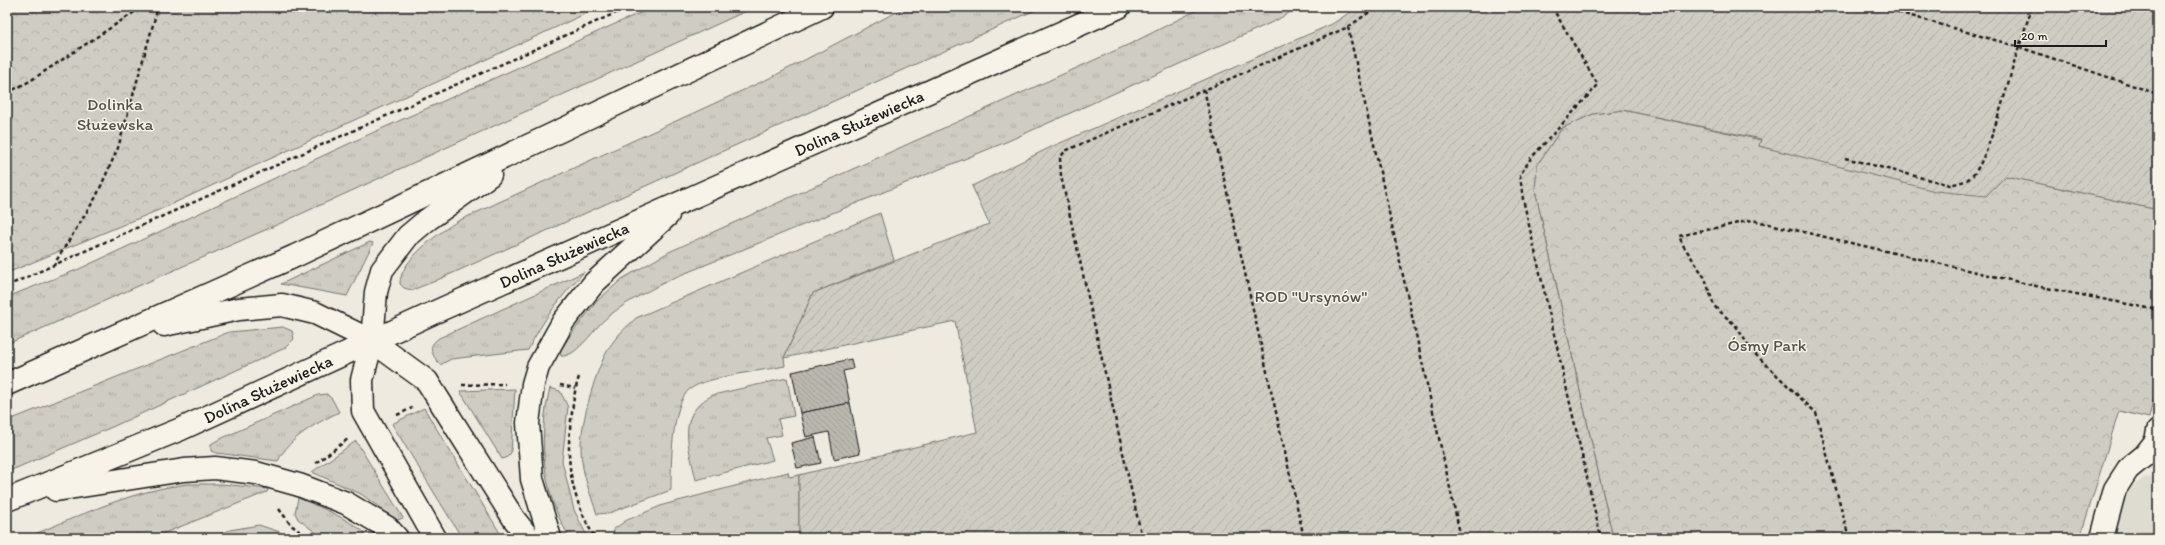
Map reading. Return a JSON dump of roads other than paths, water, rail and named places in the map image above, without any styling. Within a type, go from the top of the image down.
[{"type":"main road","points":[[7,384],[295,256],[544,137],[822,7]]},
{"type":"main road","name":"Dolina Służewiecka","points":[[14,498],[181,428],[1119,7]]},
{"type":"main road","points":[[435,538],[363,411],[362,380],[372,341],[376,292],[382,270],[399,247],[427,220],[544,137]]},
{"type":"main road","points":[[550,538],[532,479],[528,423],[533,384],[538,367],[563,322],[594,283],[682,203]]},
{"type":"main road","points":[[122,334],[239,309],[282,305],[315,313],[372,341],[427,381],[514,519],[530,538]]},
{"type":"main road","points":[[2102,538],[2115,489],[2128,469],[2144,456],[2156,441],[2158,431]]},
{"type":"main road","points":[[14,498],[184,470],[215,468],[256,473],[299,485],[346,502],[388,528],[397,538]]},
{"type":"park label","name":"Dolinka Służewska","points":[[115,114]]},
{"type":"park label","name":"ROD \"Ursynów\"","points":[[1311,296]]},
{"type":"park label","name":"Ósmy Park","points":[[1767,345]]}]
